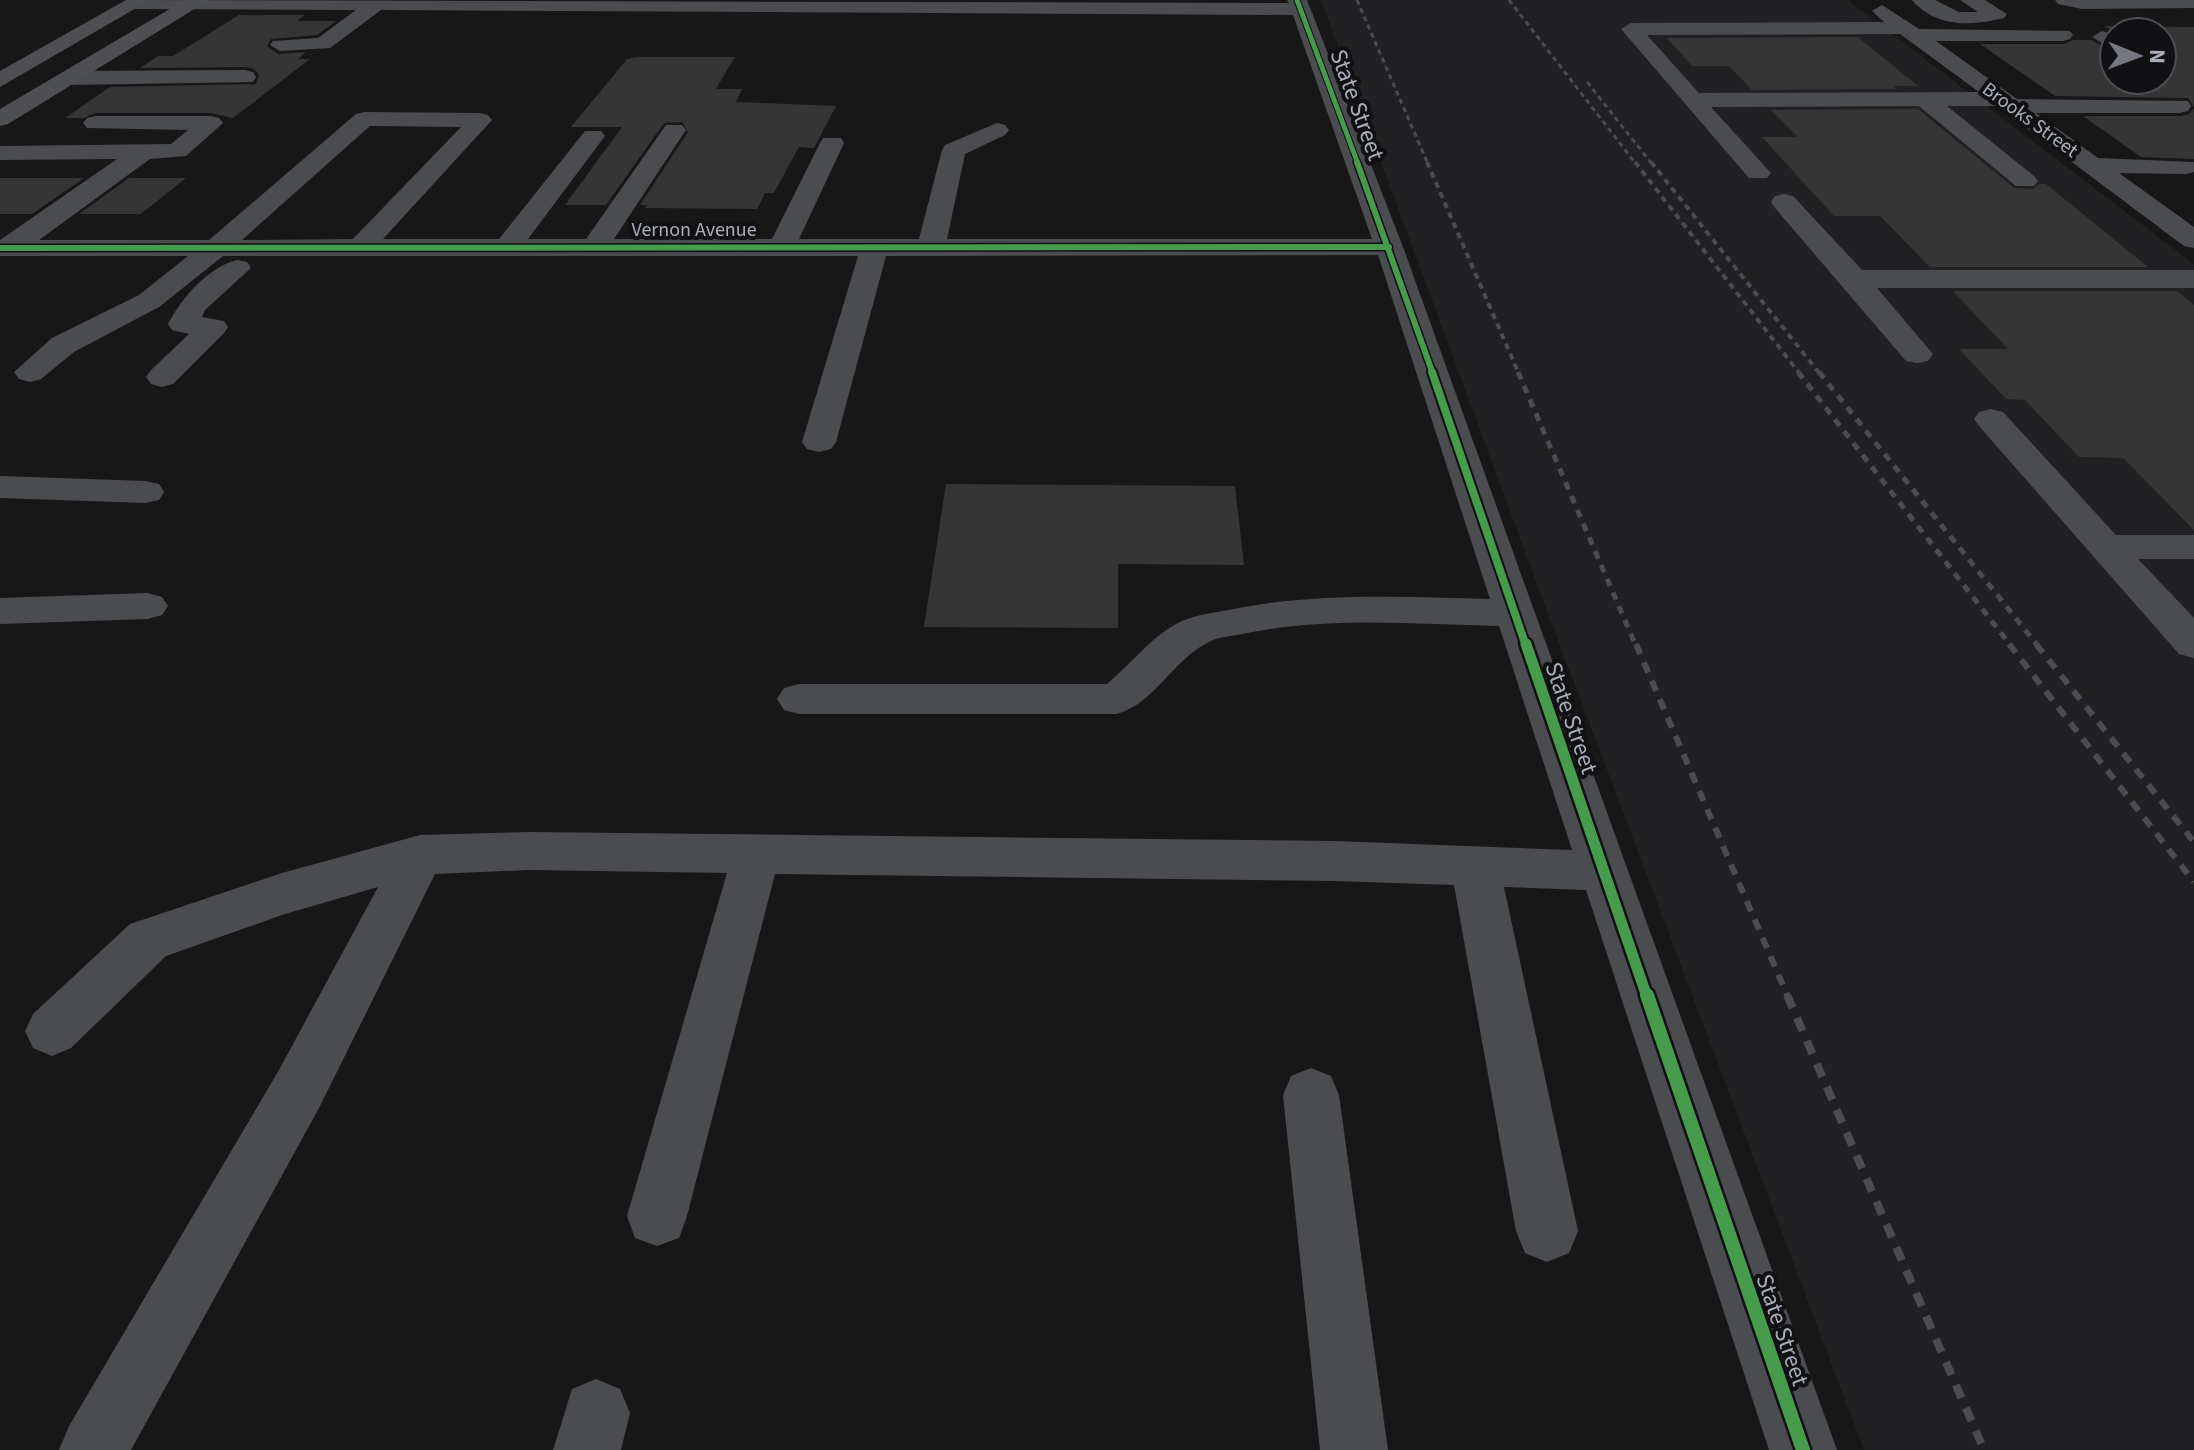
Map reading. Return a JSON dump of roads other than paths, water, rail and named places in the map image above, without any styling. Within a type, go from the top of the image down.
[{"type":"main road","points":[[6,73],[137,1]]},
{"type":"main road","points":[[0,121],[197,1]]},
{"type":"street","name":"Brooks Street","points":[[1867,0],[1980,83],[2008,96],[2092,165],[2194,240]]},
{"type":"street","points":[[1922,0],[1947,18],[2022,14]]},
{"type":"street","points":[[1970,0],[1997,14]]},
{"type":"street","points":[[137,1],[1299,5]]},
{"type":"street","points":[[2071,1],[2194,2]]},
{"type":"street","points":[[2071,1],[2128,16],[2194,17]]},
{"type":"street","points":[[280,45],[323,44],[393,2]]},
{"type":"street","name":"State Street","points":[[1299,5],[1389,247],[1803,1450]]},
{"type":"street","points":[[1758,173],[1631,29],[2063,35]]},
{"type":"street","points":[[69,78],[245,77]]},
{"type":"street","points":[[2071,84],[2098,85]]},
{"type":"street","points":[[1693,100],[2186,94]]},
{"type":"street","points":[[1924,99],[2025,181]]},
{"type":"street","points":[[30,372],[63,345],[149,301],[216,248],[364,119],[480,120],[360,248]]},
{"type":"street","points":[[0,121],[39,123]]},
{"type":"street","points":[[0,153],[177,151],[211,123],[71,123]]},
{"type":"street","points":[[594,248],[674,130]]},
{"type":"street","points":[[931,248],[954,150],[997,130]]},
{"type":"street","points":[[507,248],[593,136]]},
{"type":"street","points":[[781,248],[832,143]]},
{"type":"street","points":[[3,242],[38,228],[144,152]]},
{"type":"street","points":[[2092,165],[2186,167]]},
{"type":"street","points":[[1784,202],[1917,354]]},
{"type":"street","name":"Vernon Avenue","points":[[3,242],[216,248],[1389,247]]},
{"type":"street","points":[[162,377],[213,327],[183,324],[193,305],[260,248]]},
{"type":"street","points":[[819,442],[874,248]]},
{"type":"street","points":[[1854,279],[2194,279]]},
{"type":"street","points":[[170,285],[215,286]]},
{"type":"street","points":[[1991,419],[2194,644]]},
{"type":"street","points":[[0,487],[146,492]]},
{"type":"street","points":[[2106,547],[2194,547]]},
{"type":"street","points":[[0,611],[148,606]]},
{"type":"street","points":[[799,699],[1117,699],[1134,685],[1155,660],[1191,632],[1252,617],[1312,611],[1513,613]]},
{"type":"street","points":[[52,1031],[148,940],[282,894],[420,855],[529,851],[1335,861],[1603,871]]},
{"type":"street","points":[[93,1450],[299,1089],[420,855]]},
{"type":"street","points":[[657,1216],[756,855]]},
{"type":"street","points":[[1475,866],[1547,1231]]},
{"type":"street","points":[[1311,1095],[1354,1450]]},
{"type":"railway","points":[[1357,0],[1428,164]]},
{"type":"railway","points":[[1509,0],[1636,164]]},
{"type":"railway","points":[[1587,82],[1652,164]]},
{"type":"railway","points":[[1427,162],[1519,374]]},
{"type":"railway","points":[[1635,162],[1800,374]]},
{"type":"railway","points":[[1651,162],[1820,374]]},
{"type":"railway","points":[[1518,372],[1636,646]]},
{"type":"railway","points":[[1798,372],[2011,646]]},
{"type":"railway","points":[[1819,372],[2038,646]]},
{"type":"railway","points":[[1636,644],[1788,997]]},
{"type":"railway","points":[[2009,644],[2194,882]]},
{"type":"railway","points":[[2036,644],[2194,842]]},
{"type":"railway","points":[[1787,995],[1984,1450]]}]
